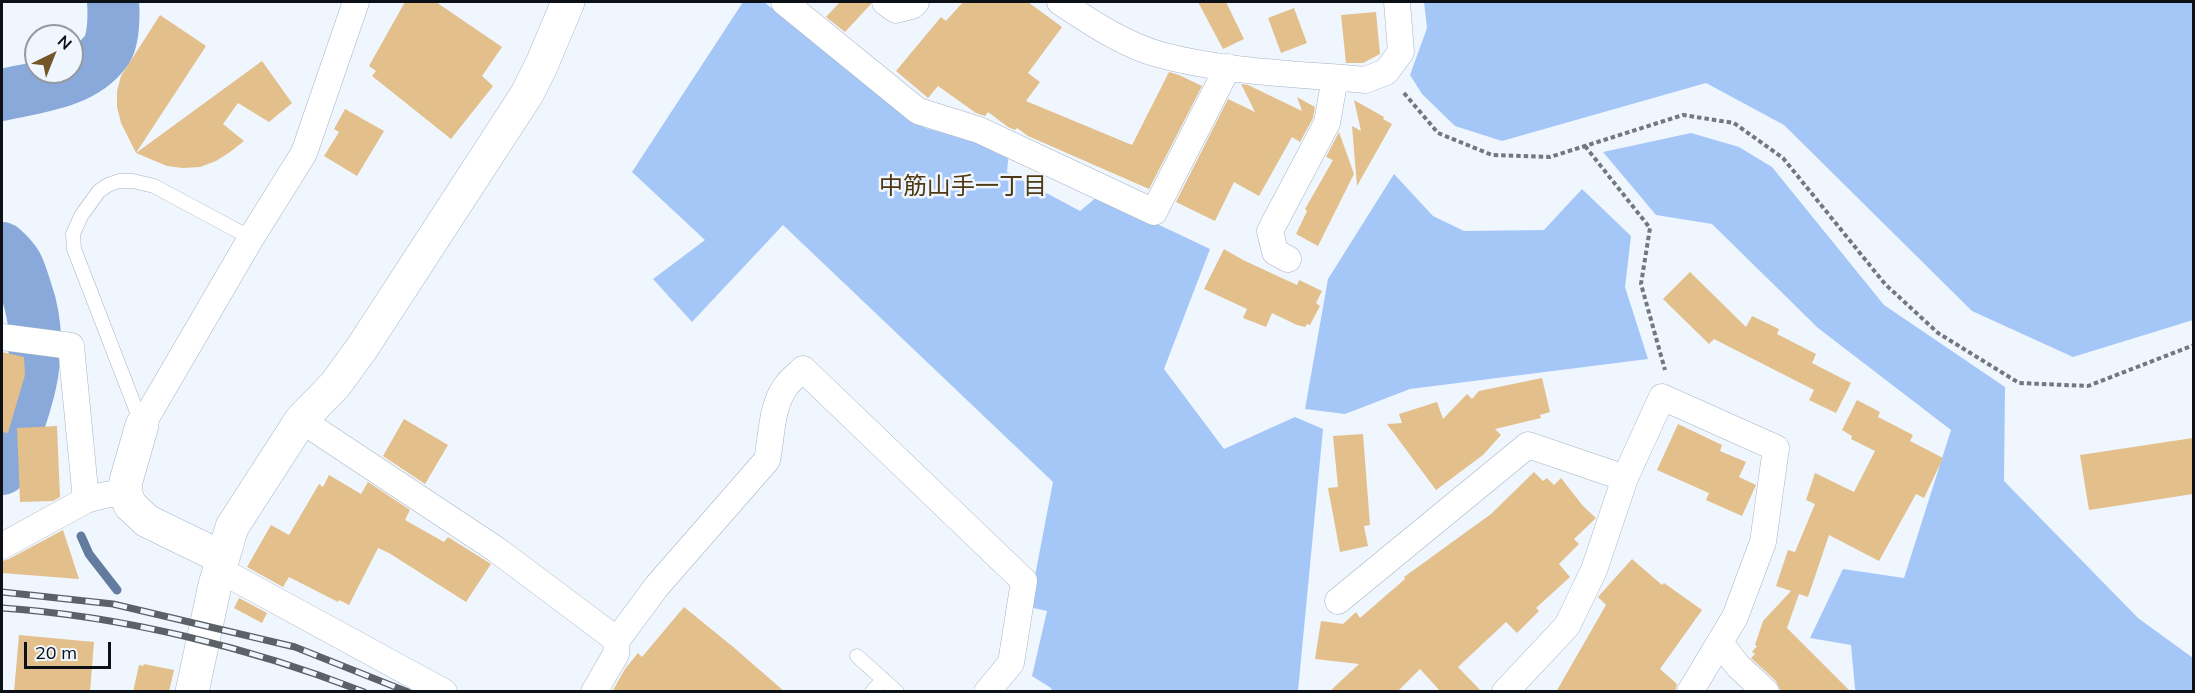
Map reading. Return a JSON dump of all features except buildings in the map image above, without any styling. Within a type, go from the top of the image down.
[{"type":"street","points":[[356,2],[304,153],[251,238],[142,425],[128,470],[125,492],[130,505],[147,521],[444,692]]},
{"type":"street","points":[[192,692],[221,564],[232,527],[301,420],[335,385],[362,348],[527,94],[568,2]]},
{"type":"street","points":[[784,2],[918,111],[979,130],[1154,212],[1228,67]]},
{"type":"street","points":[[885,2],[896,10],[912,6],[916,2]]},
{"type":"street","points":[[1060,2],[1096,26],[1159,55],[1228,67],[1365,80],[1386,72],[1401,52],[1397,2]]},
{"type":"street","points":[[1288,259],[1275,252],[1270,231],[1327,123],[1335,78]]},
{"type":"street","points":[[22,340],[71,346],[86,500]]},
{"type":"street","points":[[594,692],[616,654],[617,640],[657,586],[767,460],[773,434],[774,411],[785,386],[803,369],[1024,581],[1011,663],[987,692]]},
{"type":"street","points":[[1505,692],[1567,626],[1594,570],[1625,478],[1662,397],[1776,448],[1763,542],[1735,617],[1690,692]]},
{"type":"street","points":[[301,420],[497,550],[617,640]]},
{"type":"street","points":[[1338,601],[1528,445],[1625,478]]},
{"type":"street","points":[[2,545],[86,500],[125,492]]},
{"type":"street","points":[[1720,643],[1738,666],[1766,692]]},
{"type":"lane","points":[[142,425],[74,249],[73,234],[81,216],[99,191],[118,181],[132,181],[154,186],[251,238]]},
{"type":"lane","points":[[857,656],[897,692]]},
{"type":"lane","points":[[872,692],[883,679]]},
{"type":"path","points":[[1386,72],[1438,133],[1492,155],[1550,157],[1683,115],[1734,123],[1783,158],[1885,284],[1938,333],[2019,383],[2088,386],[2193,345]]},
{"type":"path","points":[[1585,146],[1650,228],[1641,284],[1668,380],[1662,397]]},
{"type":"shaded area","points":[[743,2],[764,2],[925,128],[1009,150],[1007,172],[1080,211],[1098,196],[1210,249],[1164,369],[1224,449],[1295,417],[1323,429],[1298,691],[1052,691],[1032,676],[1047,611],[1029,607],[1053,482],[783,225],[692,322],[653,279],[705,240],[632,172]]},
{"type":"shaded area","points":[[1424,2],[2193,2],[2193,320],[2073,357],[1972,311],[1784,125],[1706,83],[1502,141],[1455,126],[1422,94],[1410,75],[1427,28]]},
{"type":"shaded area","points":[[1691,133],[1739,147],[1772,167],[1884,305],[2005,387],[2004,481],[2138,618],[2193,658],[2193,691],[1859,692],[1855,689],[1851,645],[1810,638],[1843,569],[1904,578],[1951,430],[1818,328],[1712,224],[1656,215],[1603,152]]},
{"type":"shaded area","points":[[1394,174],[1433,216],[1464,231],[1544,230],[1582,189],[1631,236],[1625,287],[1648,359],[1410,389],[1345,414],[1305,409],[1328,279]]},
{"type":"waterway","points":[[2,95],[58,82],[72,77],[96,62],[109,47],[111,41],[113,2]]},
{"type":"waterway","points":[[2,248],[20,271],[32,314],[35,337],[31,381],[2,469]]},
{"type":"waterway","points":[[81,536],[89,554],[117,590]]},
{"type":"railway","points":[[2,592],[113,604],[295,647],[408,692]]},
{"type":"railway","points":[[2,608],[93,618],[186,636],[277,661],[364,692]]},
{"type":"district","name":"中筋山手一丁目","points":[[963,187]]}]
